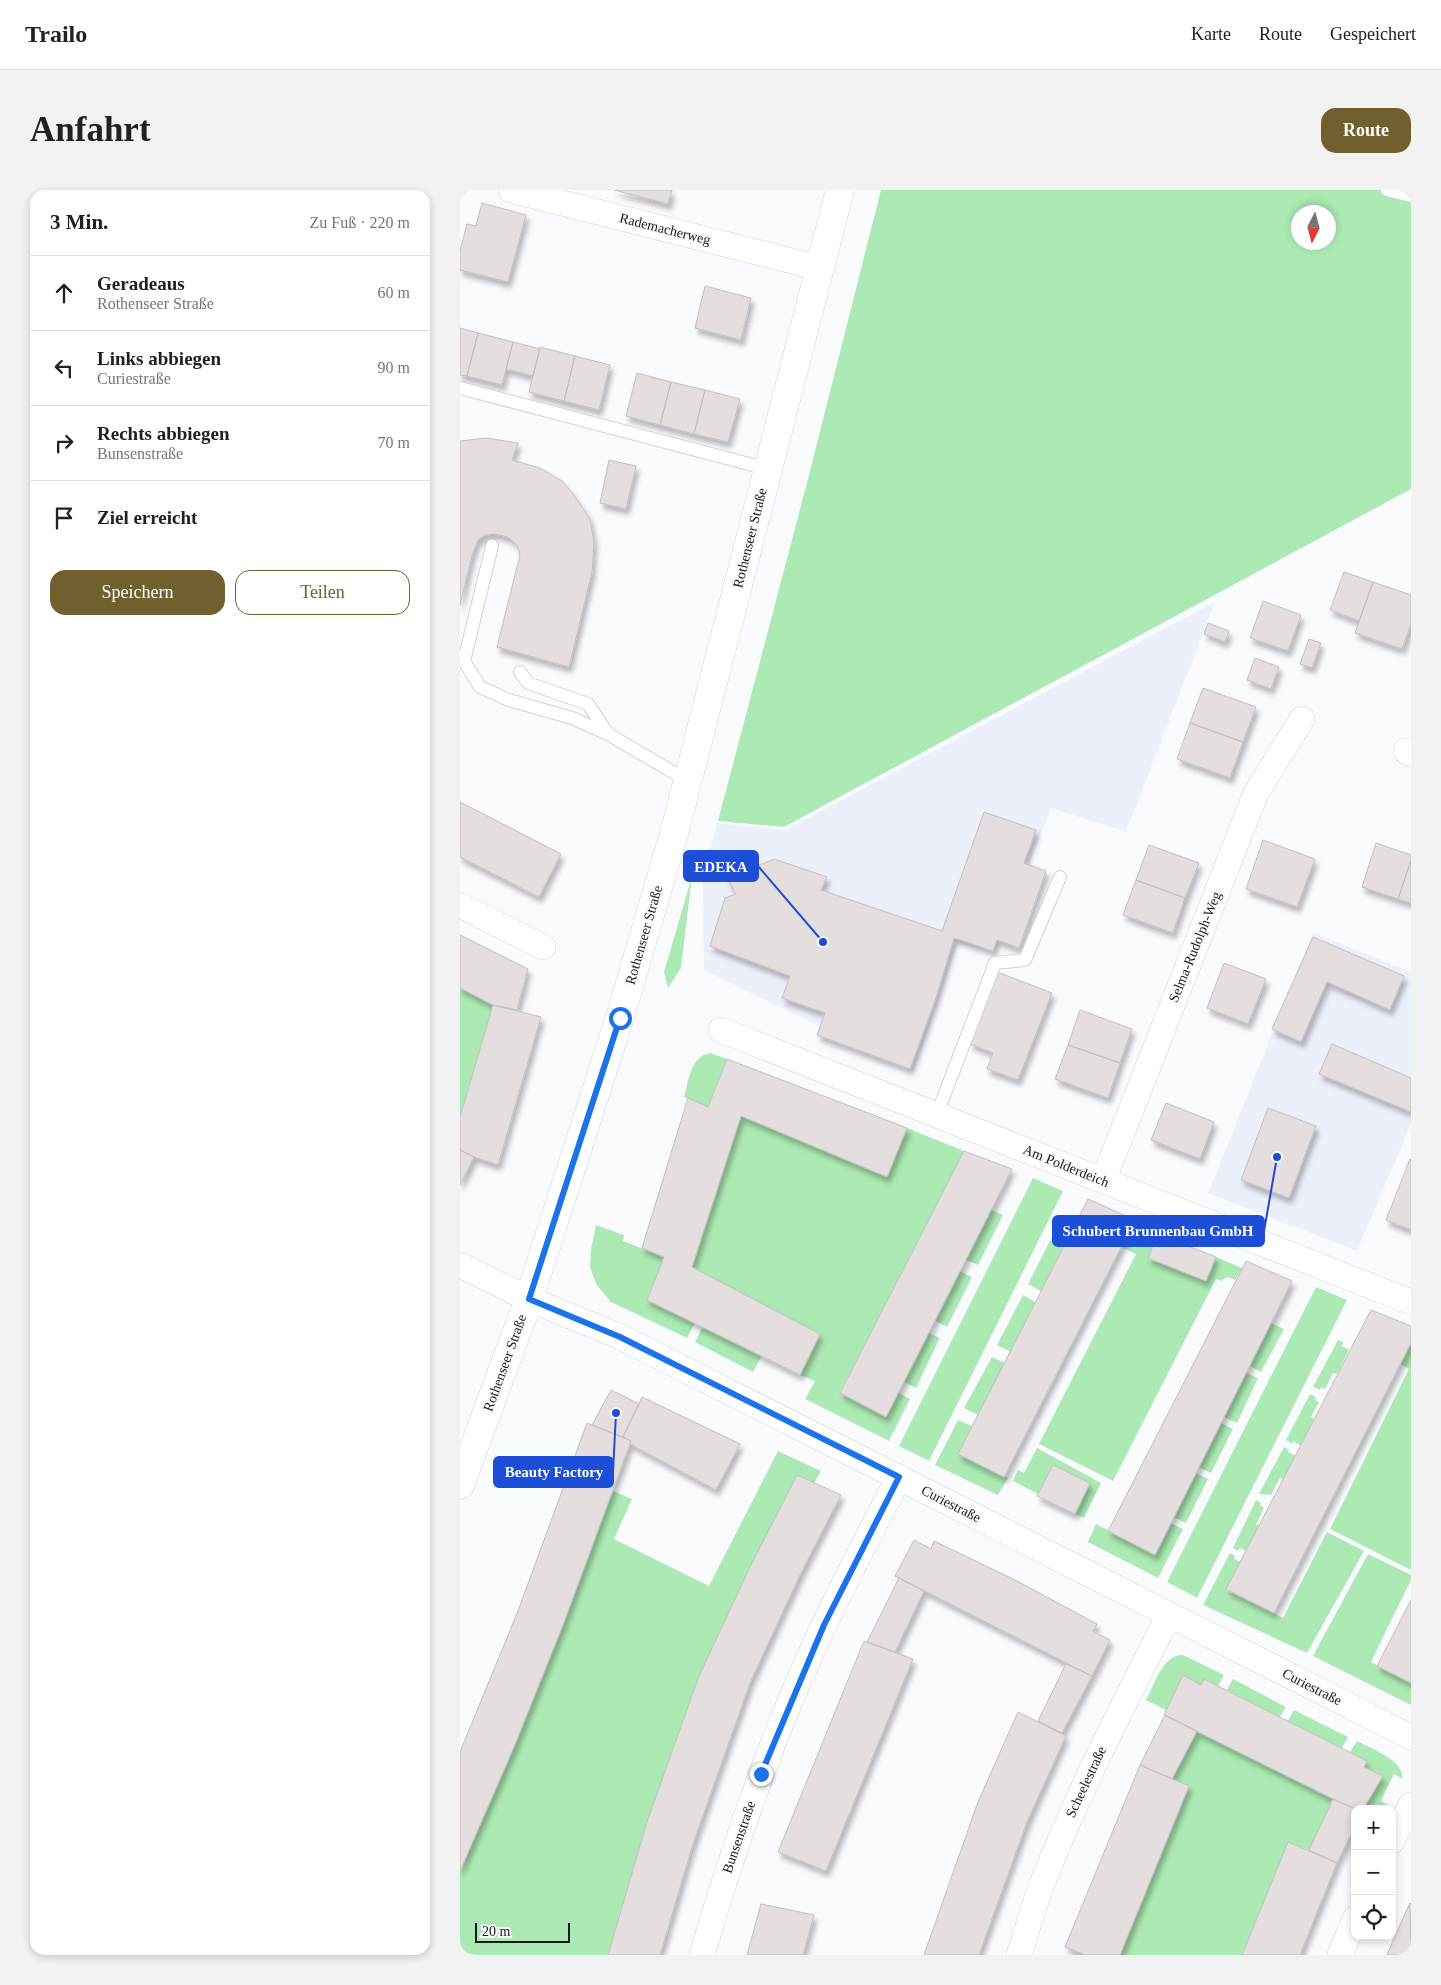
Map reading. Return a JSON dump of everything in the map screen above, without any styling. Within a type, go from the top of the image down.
[{"type":"street","name":"Rademacherweg","points":[[511,190],[820,268]]},
{"type":"street","name":"Rothenseer Straße","points":[[460,1485],[529,1299],[620,1018],[688,781],[840,190]]},
{"type":"street","name":"Selma-Rudolph-Weg","points":[[1102,1181],[1256,793],[1302,719]]},
{"type":"street","points":[[460,905],[543,946]]},
{"type":"street","name":"Am Polderdeich","points":[[721,1030],[1411,1302]]},
{"type":"street","name":"Curiestraße","points":[[460,1265],[529,1299],[620,1337],[1411,1737]]},
{"type":"street","name":"Bunsenstraße","points":[[702,1955],[738,1837],[789,1704],[827,1617],[899,1477]]},
{"type":"street","name":"Scheelestraße","points":[[1019,1955],[1043,1881],[1068,1821],[1115,1720],[1169,1615]]},
{"type":"street","points":[[1396,1833],[1411,1805]]},
{"type":"street","points":[[1340,1955],[1351,1929]]},
{"type":"lane","points":[[1387,190],[1411,196]]},
{"type":"lane","name":"Rothenseer Straße","points":[[460,388],[768,469]]},
{"type":"lane","points":[[492,546],[464,661],[480,687],[509,700],[572,718],[608,734],[688,781]]},
{"type":"lane","points":[[520,672],[528,684],[588,704],[608,734]]},
{"type":"lane","points":[[937,1114],[995,963],[1025,960],[1060,877]]},
{"type":"shaded area","points":[[1215,602],[1126,832],[1051,808],[996,951],[958,944],[914,1072],[704,970],[703,880],[717,823],[785,830]]},
{"type":"shaded area","points":[[1313,933],[1411,972],[1411,1124],[1357,1251],[1208,1193]]},
{"type":"green space","points":[[881,190],[1411,190],[1411,489],[784,827],[718,821],[808,479]]},
{"type":"green space","points":[[692,876],[681,968],[668,988],[664,972]]},
{"type":"green space","points":[[460,988],[493,1005],[460,1117]]},
{"type":"green space","points":[[710,1053],[727,1059],[708,1107],[684,1097],[694,1064],[703,1055]]},
{"type":"green space","points":[[741,1116],[887,1177],[907,1128],[964,1151],[840,1392],[886,1417],[899,1393],[910,1399],[889,1441],[805,1399],[815,1381],[800,1375],[820,1334],[692,1267]]},
{"type":"green space","points":[[1033,1178],[1063,1191],[929,1461],[899,1446]]},
{"type":"green space","points":[[991,1210],[1003,1215],[978,1265],[966,1260]]},
{"type":"green space","points":[[1133,1224],[1158,1234],[1149,1259],[1206,1281],[1216,1257],[1242,1268],[1235,1280],[1227,1277],[1221,1281],[1216,1279],[1113,1481],[1039,1444],[1136,1254],[1121,1247]]},
{"type":"green space","points":[[596,1225],[624,1235],[623,1241],[664,1257],[648,1300],[695,1323],[687,1338],[611,1302],[596,1284],[590,1267]]},
{"type":"green space","points":[[1055,1231],[1068,1237],[1041,1291],[1028,1284]]},
{"type":"green space","points":[[960,1271],[972,1277],[947,1327],[935,1321]]},
{"type":"green space","points":[[1316,1287],[1347,1300],[1197,1598],[1167,1582]]},
{"type":"green space","points":[[1023,1295],[1035,1302],[1011,1352],[997,1345]]},
{"type":"green space","points":[[1271,1323],[1284,1329],[1261,1372],[1250,1366]]},
{"type":"green space","points":[[703,1326],[762,1355],[753,1372],[695,1342]]},
{"type":"green space","points":[[929,1333],[940,1338],[916,1388],[904,1382]]},
{"type":"green space","points":[[1338,1340],[1343,1342],[1342,1346],[1349,1350],[1337,1374],[1333,1373],[1325,1389],[1321,1387],[1320,1390],[1313,1387]]},
{"type":"green space","points":[[1410,1345],[1411,1570],[1330,1529],[1409,1369],[1400,1364]]},
{"type":"green space","points":[[992,1357],[1005,1363],[978,1415],[964,1408]]},
{"type":"green space","points":[[1246,1373],[1258,1378],[1237,1423],[1224,1417]]},
{"type":"green space","points":[[1310,1394],[1316,1397],[1315,1400],[1319,1402],[1311,1417],[1314,1419],[1301,1446],[1293,1441],[1292,1444],[1286,1440]]},
{"type":"green space","points":[[958,1420],[972,1426],[959,1454],[1008,1478],[998,1495],[935,1465]]},
{"type":"green space","points":[[1221,1423],[1233,1429],[1211,1473],[1199,1467]]},
{"type":"green space","points":[[1284,1447],[1289,1450],[1288,1452],[1296,1456],[1284,1480],[1280,1478],[1271,1495],[1259,1494]]},
{"type":"green space","points":[[1037,1448],[1101,1483],[1084,1518],[1075,1514],[1090,1483],[1053,1465],[1038,1494],[1013,1481],[1018,1470],[1024,1473]]},
{"type":"green space","points":[[778,1451],[821,1471],[814,1483],[797,1475],[750,1567],[699,1676],[647,1822],[608,1955],[460,1955],[460,1871],[514,1747],[563,1625],[613,1491],[632,1499],[614,1539],[709,1586]]},
{"type":"green space","points":[[1196,1473],[1208,1479],[1186,1523],[1173,1517]]},
{"type":"green space","points":[[1256,1500],[1264,1508],[1256,1524],[1260,1526],[1246,1551],[1240,1548],[1238,1551],[1233,1548]]},
{"type":"green space","points":[[1170,1523],[1183,1529],[1158,1578],[1088,1542],[1096,1524],[1155,1554]]},
{"type":"green space","points":[[1327,1532],[1364,1551],[1307,1653],[1203,1605],[1230,1553],[1235,1556],[1234,1559],[1241,1562],[1226,1590],[1283,1618]]},
{"type":"green space","points":[[1368,1554],[1411,1575],[1411,1580],[1371,1662],[1411,1683],[1411,1705],[1313,1656]]},
{"type":"green space","points":[[1183,1655],[1224,1675],[1218,1686],[1205,1679],[1201,1685],[1183,1676],[1166,1710],[1146,1700],[1164,1665],[1176,1656]]},
{"type":"green space","points":[[1233,1679],[1286,1707],[1280,1717],[1227,1690]]},
{"type":"green space","points":[[1294,1710],[1348,1737],[1342,1748],[1288,1721]]},
{"type":"green space","points":[[1197,1731],[1333,1799],[1309,1850],[1288,1842],[1242,1955],[1120,1955],[1189,1786],[1172,1779]]},
{"type":"green space","points":[[1357,1741],[1378,1751],[1398,1766],[1402,1772],[1402,1779],[1394,1774],[1381,1801],[1388,1805],[1365,1805],[1383,1776],[1364,1767],[1366,1761],[1350,1752]]},
{"type":"building","points":[[614,190],[672,190],[668,204]]},
{"type":"building","points":[[482,203],[526,215],[508,282],[460,270],[460,251],[467,224],[476,226]]},
{"type":"building","points":[[705,286],[751,298],[741,340],[695,328]]},
{"type":"building","points":[[460,328],[478,333],[467,376],[460,375]]},
{"type":"building","points":[[478,333],[513,342],[502,385],[467,376]]},
{"type":"building","points":[[513,342],[540,349],[533,376],[506,369]]},
{"type":"building","points":[[540,347],[575,356],[564,401],[529,392]]},
{"type":"building","points":[[575,356],[610,365],[599,410],[564,401]]},
{"type":"building","points":[[637,373],[671,382],[660,425],[626,416]]},
{"type":"building","points":[[671,382],[705,390],[694,434],[660,425]]},
{"type":"building","points":[[705,390],[740,399],[728,442],[694,434]]},
{"type":"building","points":[[486,438],[518,443],[512,460],[540,468],[562,481],[590,519],[594,543],[592,572],[569,667],[497,647],[520,555],[518,546],[508,537],[495,534],[485,535],[478,540],[473,552],[460,605],[460,441]]},
{"type":"building","points":[[609,460],[636,466],[626,509],[600,503]]},
{"type":"building","points":[[1344,572],[1373,582],[1359,621],[1330,610]]},
{"type":"building","points":[[1373,582],[1411,595],[1411,624],[1402,649],[1355,633]]},
{"type":"building","points":[[1263,601],[1301,615],[1288,651],[1250,638]]},
{"type":"building","points":[[1208,623],[1229,631],[1225,642],[1204,634]]},
{"type":"building","points":[[1309,639],[1321,643],[1312,668],[1300,664]]},
{"type":"building","points":[[1255,658],[1279,667],[1271,689],[1247,680]]},
{"type":"building","points":[[1203,688],[1256,707],[1243,742],[1190,723]]},
{"type":"building","points":[[1190,723],[1243,742],[1230,778],[1177,759]]},
{"type":"building","points":[[460,802],[561,854],[539,897],[460,857]]},
{"type":"building","points":[[984,812],[1036,830],[1024,863],[1046,871],[1019,948],[997,940],[993,951],[954,938],[936,998],[910,1069],[817,1035],[825,1013],[782,998],[790,976],[710,946],[725,898],[736,894],[727,878],[774,859],[827,877],[821,890],[942,931]]},
{"type":"building","points":[[1263,840],[1315,859],[1297,907],[1246,889]]},
{"type":"building","points":[[1376,843],[1411,855],[1398,899],[1362,887]]},
{"type":"building","points":[[1149,845],[1199,863],[1185,898],[1136,880]]},
{"type":"building","points":[[1411,860],[1411,903],[1398,899]]},
{"type":"building","points":[[1136,880],[1185,898],[1173,933],[1123,915]]},
{"type":"building","points":[[460,935],[528,969],[517,1010],[493,1005],[460,988]]},
{"type":"building","points":[[1313,937],[1404,976],[1390,1010],[1327,982],[1301,1042],[1272,1029]]},
{"type":"building","points":[[1224,963],[1266,979],[1248,1024],[1207,1008]]},
{"type":"building","points":[[997,972],[1052,993],[1018,1080],[987,1069],[993,1053],[970,1044]]},
{"type":"building","points":[[493,1005],[541,1017],[498,1165],[460,1150],[460,1117]]},
{"type":"building","points":[[1080,1010],[1132,1029],[1120,1063],[1068,1045]]},
{"type":"building","points":[[1332,1044],[1411,1078],[1411,1112],[1319,1074]]},
{"type":"building","points":[[1068,1045],[1120,1063],[1108,1098],[1055,1079]]},
{"type":"building","points":[[727,1059],[907,1128],[887,1177],[741,1116],[692,1267],[820,1334],[800,1375],[647,1300],[664,1257],[642,1248],[688,1098],[708,1107]]},
{"type":"building","points":[[1166,1103],[1214,1122],[1200,1159],[1151,1140]]},
{"type":"building","points":[[1268,1108],[1316,1126],[1289,1198],[1241,1180]]},
{"type":"building","points":[[460,1150],[474,1157],[460,1185]]},
{"type":"building","points":[[964,1151],[1012,1169],[886,1417],[840,1393]]},
{"type":"building","points":[[1411,1160],[1411,1230],[1386,1220]]},
{"type":"building","points":[[1088,1199],[1135,1220],[1004,1477],[958,1454]]},
{"type":"building","points":[[1158,1234],[1216,1257],[1206,1281],[1148,1258]]},
{"type":"building","points":[[1246,1261],[1292,1281],[1155,1555],[1108,1531]]},
{"type":"building","points":[[1371,1310],[1411,1326],[1411,1343],[1274,1613],[1226,1589]]},
{"type":"building","points":[[611,1390],[639,1404],[623,1437],[592,1425]]},
{"type":"building","points":[[642,1397],[740,1444],[716,1490],[630,1444],[631,1441],[623,1437]]},
{"type":"building","points":[[587,1423],[631,1441],[563,1625],[514,1747],[460,1871],[460,1752],[518,1611]]},
{"type":"building","points":[[1053,1465],[1090,1483],[1075,1514],[1037,1496]]},
{"type":"building","points":[[797,1475],[841,1495],[800,1575],[750,1683],[693,1844],[660,1955],[608,1955],[647,1822],[699,1676],[750,1567]]},
{"type":"building","points":[[914,1540],[931,1549],[934,1541],[1015,1580],[1097,1624],[1093,1631],[1110,1640],[1092,1676],[895,1576]]},
{"type":"building","points":[[899,1578],[924,1591],[895,1652],[867,1642]]},
{"type":"building","points":[[1411,1600],[1411,1683],[1377,1666]]},
{"type":"building","points":[[864,1641],[913,1659],[826,1871],[778,1852]]},
{"type":"building","points":[[1066,1664],[1092,1676],[1062,1733],[1038,1721]]},
{"type":"building","points":[[1183,1675],[1201,1685],[1204,1679],[1367,1761],[1364,1767],[1383,1776],[1365,1805],[1351,1805],[1351,1807],[1164,1715]]},
{"type":"building","points":[[1018,1712],[1066,1736],[1027,1822],[979,1955],[924,1955],[978,1802]]},
{"type":"building","points":[[1165,1715],[1197,1731],[1172,1779],[1140,1765]]},
{"type":"building","points":[[1140,1765],[1189,1786],[1120,1955],[1086,1955],[1065,1947]]},
{"type":"building","points":[[1333,1799],[1351,1807],[1351,1834],[1337,1863],[1309,1850]]},
{"type":"building","points":[[1288,1842],[1337,1863],[1300,1955],[1242,1955]]},
{"type":"building","points":[[1410,1903],[1411,1955],[1387,1955],[1393,1940],[1396,1940],[1396,1934]]},
{"type":"building","points":[[761,1904],[814,1915],[803,1955],[747,1955]]},
{"type":"place","name":"EDEKA","points":[[823,942]]},
{"type":"place","name":"Schubert Brunnenbau GmbH","points":[[1277,1157]]},
{"type":"place","name":"Beauty Factory","points":[[616,1413]]},
{"type":"route","points":[[620,1018],[529,1299],[620,1337],[899,1477],[810,1654],[761,1774]]}]
